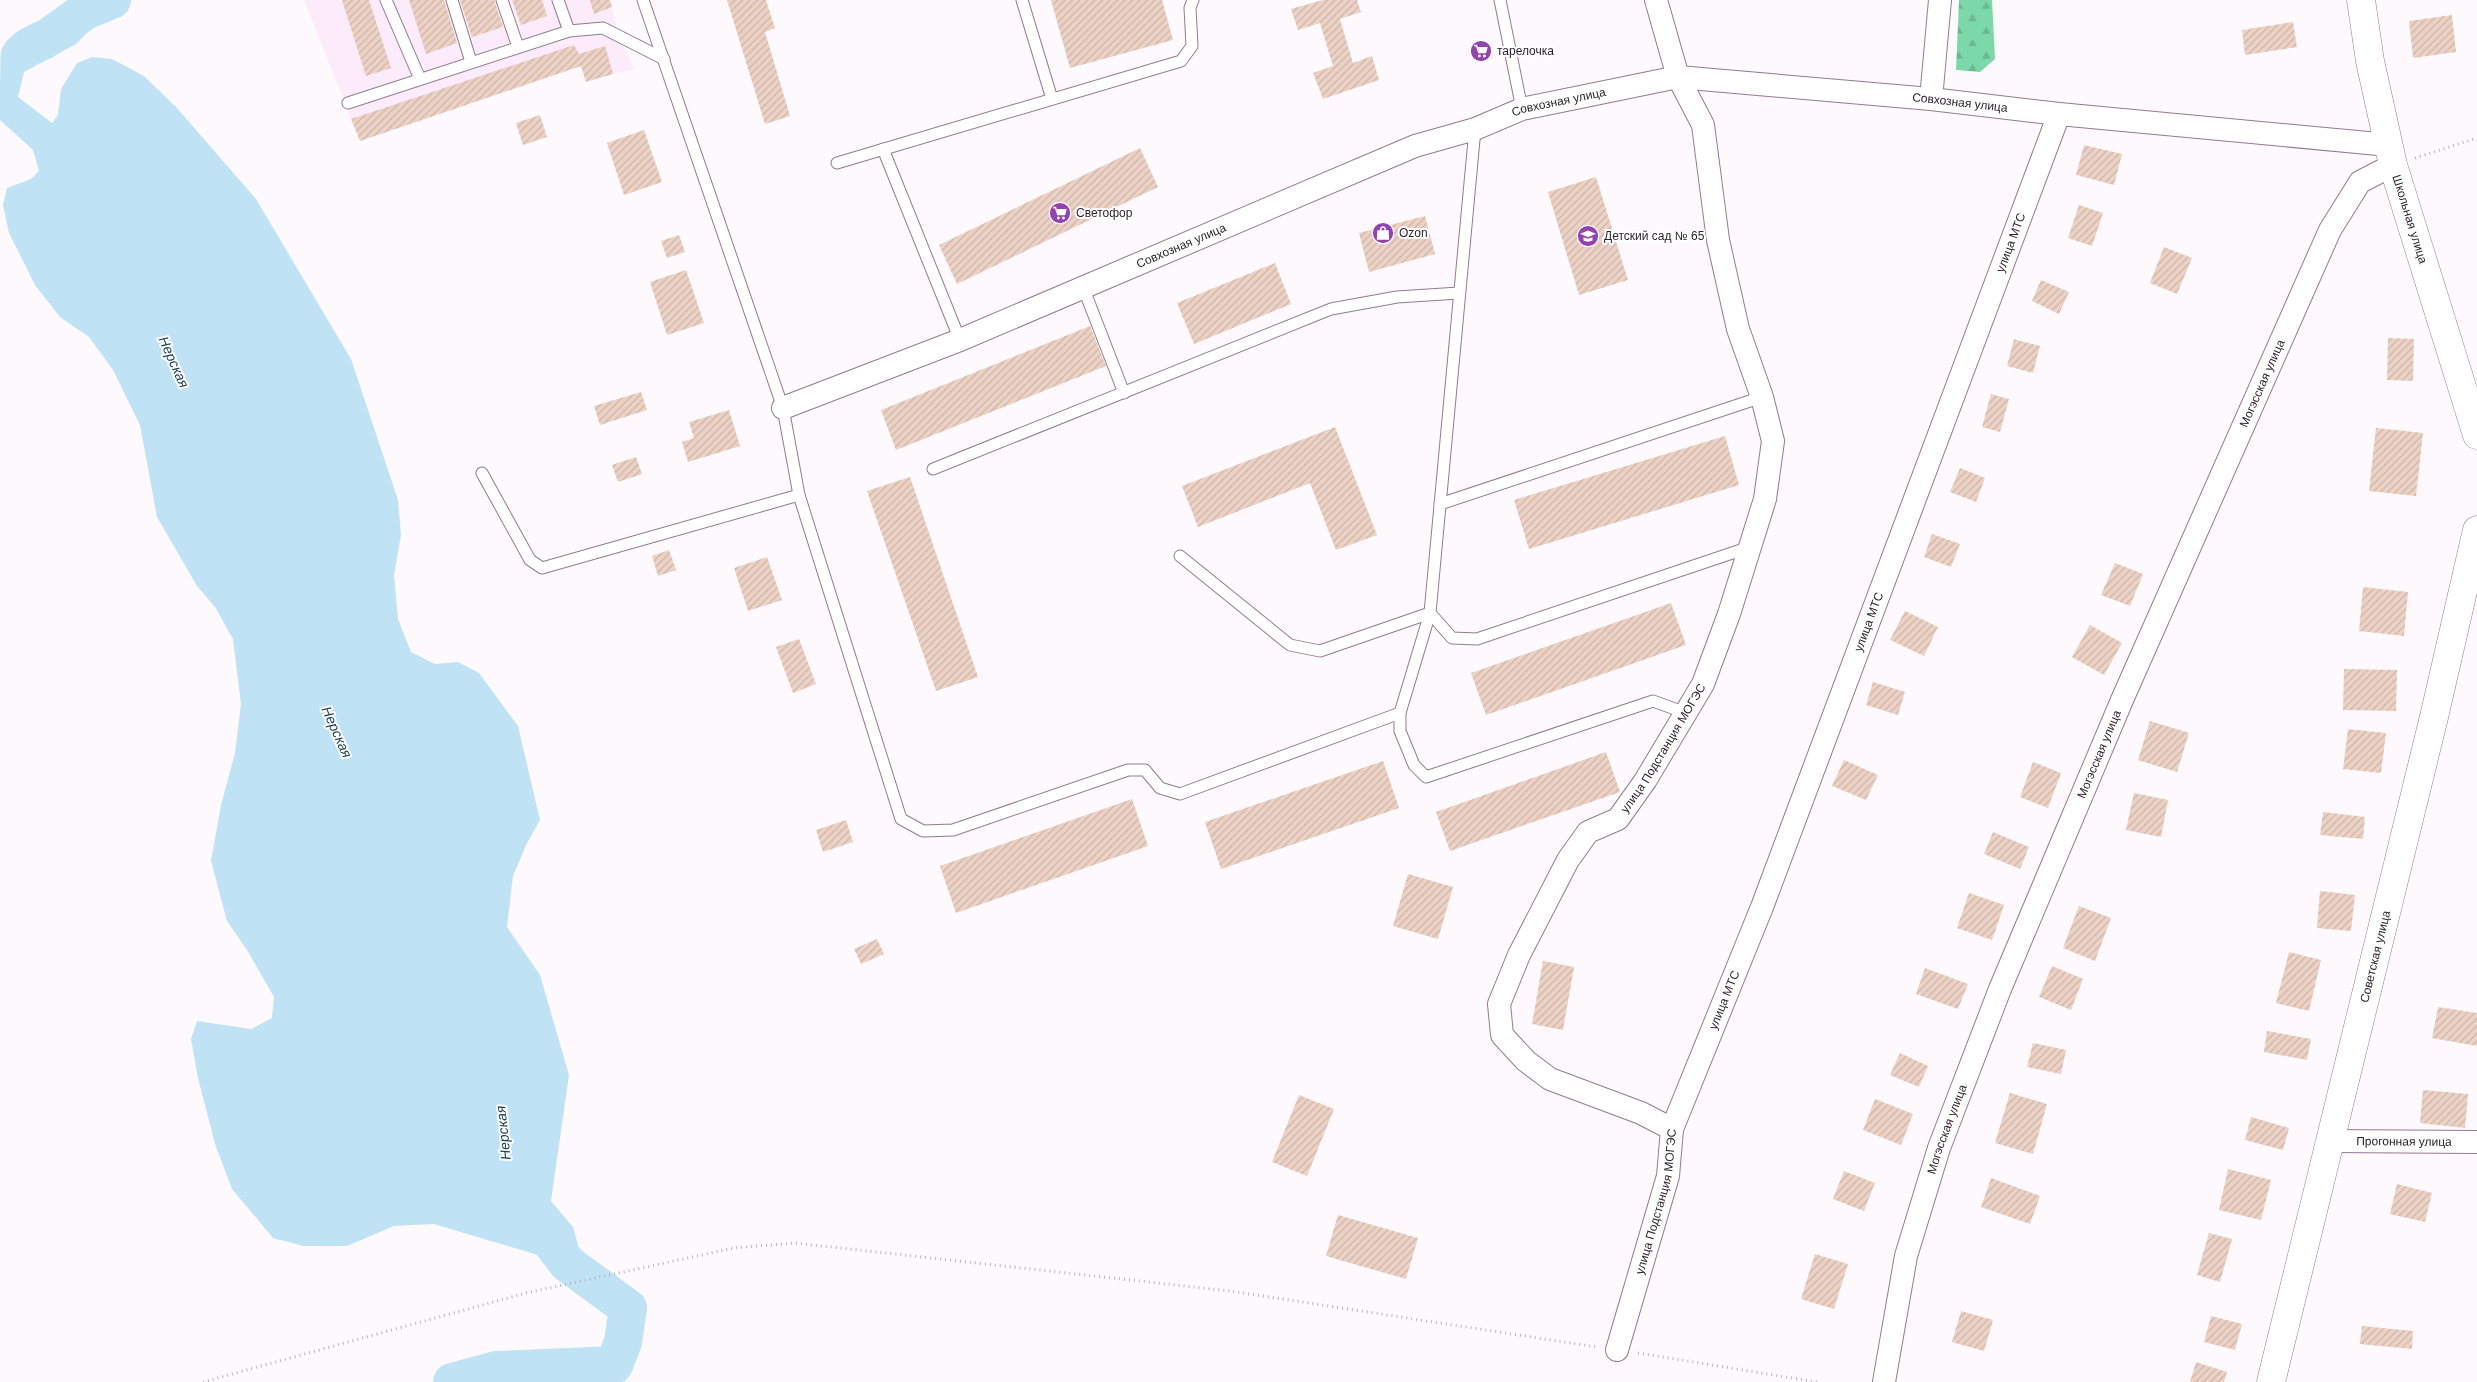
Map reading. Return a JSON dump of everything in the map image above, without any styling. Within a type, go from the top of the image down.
[{"type":"street","name":"улица Подстанция МОГЭС","points":[[1617,1350],[1668,1176],[1672,1129],[1641,1112],[1550,1079],[1526,1061],[1502,1035],[1499,1004],[1519,955],[1568,860],[1588,832],[1618,819],[1645,781],[1703,684],[1729,614],[1765,499],[1773,441],[1762,398],[1738,329],[1718,240],[1703,125],[1678,77],[1656,0]]},
{"type":"street","points":[[1931,99],[1940,0]]},
{"type":"street","name":"Школьная улица","points":[[2361,0],[2370,61],[2391,155],[2477,435]]},
{"type":"street","name":"Совхозная улица","points":[[783,408],[960,340],[1415,146],[1475,129],[1522,109],[1678,77],[1931,99],[2391,155]]},
{"type":"street","name":"улица МТС","points":[[1672,1129],[1762,907],[2059,114]]},
{"type":"street","name":"Могэсская улица","points":[[1884,1382],[1906,1256],[1939,1148],[2000,989],[2122,700],[2330,230],[2360,182],[2391,155]]},
{"type":"street","name":"Советская улица","points":[[2271,1382],[2436,709],[2477,530]]},
{"type":"street","name":"Прогонная улица","points":[[2330,1141],[2477,1142]]},
{"type":"lane","points":[[386,0],[420,79]]},
{"type":"lane","points":[[452,0],[471,62]]},
{"type":"lane","points":[[502,0],[518,47]]},
{"type":"lane","points":[[558,0],[569,31]]},
{"type":"lane","points":[[643,0],[783,408],[799,495],[901,819],[922,831],[953,830],[1128,770],[1145,770],[1160,788],[1180,794],[1400,713]]},
{"type":"lane","points":[[1022,0],[1052,99]]},
{"type":"lane","points":[[837,162],[1180,61],[1192,46],[1190,8],[1193,0]]},
{"type":"lane","points":[[1500,0],[1522,109]]},
{"type":"lane","points":[[348,103],[569,31],[603,28],[664,59]]},
{"type":"lane","points":[[1475,129],[1430,613],[1400,713],[1400,731],[1414,765],[1426,777],[1653,701],[1686,713]]},
{"type":"lane","points":[[883,149],[960,340]]},
{"type":"lane","points":[[1083,288],[1124,393]]},
{"type":"lane","points":[[933,469],[1332,309],[1397,297],[1459,293]]},
{"type":"lane","points":[[1440,504],[1762,398]]},
{"type":"lane","points":[[482,473],[530,560],[542,568],[799,495]]},
{"type":"lane","points":[[1430,613],[1452,638],[1477,640],[1750,546]]},
{"type":"lane","points":[[1180,556],[1290,646],[1320,651],[1430,613]]},
{"type":"path","points":[[2391,155],[2477,138]]},
{"type":"path","points":[[202,1382],[526,1293],[638,1267],[734,1248],[795,1243],[1230,1291],[1817,1382]]},
{"type":"shaded area","points":[[304,0],[610,0],[619,36],[634,69],[613,74],[581,66],[360,141]]},
{"type":"green space","points":[[1959,0],[1992,0],[1995,59],[1980,72],[1956,70]]},
{"type":"water","points":[[75,8],[85,11],[92,28],[76,44],[24,72],[18,97],[52,123],[58,115],[61,89],[77,63],[92,57],[112,59],[144,76],[177,108],[256,199],[351,359],[398,500],[401,535],[394,575],[398,619],[411,652],[435,664],[458,662],[479,673],[518,726],[540,820],[526,845],[513,876],[507,927],[540,975],[569,1075],[551,1201],[573,1227],[578,1245],[568,1264],[434,1224],[394,1226],[347,1246],[303,1246],[273,1238],[232,1189],[215,1144],[198,1078],[191,1039],[197,1021],[251,1029],[272,1018],[274,997],[247,950],[227,921],[211,861],[221,805],[235,753],[241,704],[233,639],[215,607],[197,586],[157,517],[140,425],[113,370],[89,337],[60,317],[35,285],[9,233],[3,205],[7,188],[31,179],[39,171],[33,150],[0,120],[1,51],[13,35],[33,23]]},
{"type":"building","points":[[342,0],[369,0],[391,68],[366,76]]},
{"type":"building","points":[[409,0],[444,0],[457,43],[426,54]]},
{"type":"building","points":[[460,0],[494,0],[503,27],[472,37]]},
{"type":"building","points":[[512,0],[542,0],[547,16],[521,25]]},
{"type":"building","points":[[590,0],[610,0],[612,7],[594,14]]},
{"type":"building","points":[[727,0],[766,0],[775,28],[765,32],[790,116],[765,124]]},
{"type":"building","points":[[1051,0],[1162,0],[1173,40],[1070,68]]},
{"type":"building","points":[[1323,0],[1357,0],[1361,12],[1340,19],[1353,63],[1372,56],[1379,80],[1323,99],[1313,73],[1333,66],[1320,23],[1298,30],[1291,9]]},
{"type":"building","points":[[2452,15],[2456,52],[2413,58],[2409,21]]},
{"type":"building","points":[[2293,22],[2297,47],[2245,55],[2242,30]]},
{"type":"building","points":[[574,45],[579,54],[605,46],[613,74],[586,82],[581,66],[360,141],[351,119]]},
{"type":"building","points":[[540,115],[547,137],[523,145],[516,123]]},
{"type":"building","points":[[644,130],[662,182],[624,195],[607,143]]},
{"type":"building","points":[[2084,145],[2122,154],[2114,185],[2076,175]]},
{"type":"building","points":[[1140,148],[1158,187],[957,284],[939,245]]},
{"type":"building","name":"Детский сад № 65","points":[[1596,177],[1628,280],[1579,295],[1548,192]]},
{"type":"building","points":[[2079,205],[2103,213],[2092,246],[2068,238]]},
{"type":"building","points":[[1425,216],[1435,254],[1369,272],[1359,233]]},
{"type":"building","points":[[679,235],[685,252],[667,258],[661,241]]},
{"type":"building","points":[[2164,247],[2192,258],[2177,294],[2150,283]]},
{"type":"building","points":[[1275,263],[1291,304],[1194,344],[1177,303]]},
{"type":"building","points":[[686,270],[704,323],[667,335],[650,282]]},
{"type":"building","points":[[2041,280],[2069,292],[2059,314],[2032,301]]},
{"type":"building","points":[[1090,326],[1106,366],[896,450],[881,410]]},
{"type":"building","points":[[2388,338],[2414,339],[2413,381],[2387,380]]},
{"type":"building","points":[[2014,339],[2040,346],[2033,373],[2007,366]]},
{"type":"building","points":[[641,392],[647,410],[600,425],[594,406]]},
{"type":"building","points":[[1991,394],[2009,399],[2000,432],[1982,427]]},
{"type":"building","points":[[729,410],[740,446],[688,462],[682,442],[694,438],[689,422]]},
{"type":"building","points":[[1335,427],[1377,535],[1336,550],[1310,483],[1198,527],[1182,486]]},
{"type":"building","points":[[2376,428],[2423,433],[2416,496],[2369,491]]},
{"type":"building","points":[[1725,436],[1739,485],[1529,549],[1514,500]]},
{"type":"building","points":[[636,457],[642,474],[618,482],[612,465]]},
{"type":"building","points":[[1960,468],[1985,478],[1976,502],[1950,492]]},
{"type":"building","points":[[910,477],[978,677],[936,691],[867,491]]},
{"type":"building","points":[[1932,534],[1960,544],[1951,567],[1924,557]]},
{"type":"building","points":[[669,550],[676,570],[658,576],[652,556]]},
{"type":"building","points":[[767,557],[782,600],[748,611],[734,568]]},
{"type":"building","points":[[2115,563],[2143,574],[2130,606],[2101,595]]},
{"type":"building","points":[[2363,587],[2408,592],[2404,636],[2359,631]]},
{"type":"building","points":[[1671,603],[1686,645],[1486,715],[1471,673]]},
{"type":"building","points":[[1905,611],[1938,627],[1924,656],[1890,640]]},
{"type":"building","points":[[2090,625],[2122,643],[2104,675],[2072,657]]},
{"type":"building","points":[[799,639],[816,684],[793,693],[776,647]]},
{"type":"building","points":[[2344,669],[2397,670],[2396,711],[2343,710]]},
{"type":"building","points":[[1873,682],[1905,692],[1898,715],[1866,705]]},
{"type":"building","points":[[2150,721],[2189,733],[2177,772],[2138,760]]},
{"type":"building","points":[[2348,729],[2386,733],[2381,773],[2343,769]]},
{"type":"building","points":[[1606,752],[1620,792],[1450,851],[1436,812]]},
{"type":"building","points":[[1844,760],[1878,775],[1866,800],[1832,786]]},
{"type":"building","points":[[1383,761],[1399,808],[1221,869],[1205,822]]},
{"type":"building","points":[[2033,762],[2061,773],[2048,808],[2020,797]]},
{"type":"building","points":[[2134,793],[2168,800],[2161,837],[2126,830]]},
{"type":"building","points":[[1132,799],[1148,846],[956,913],[940,866]]},
{"type":"building","points":[[2323,812],[2365,817],[2363,839],[2320,835]]},
{"type":"building","points":[[846,820],[853,842],[823,852],[816,830]]},
{"type":"building","points":[[1993,832],[2029,847],[2020,869],[1984,854]]},
{"type":"building","points":[[1408,874],[1453,887],[1438,939],[1393,926]]},
{"type":"building","points":[[2320,891],[2355,895],[2351,931],[2317,928]]},
{"type":"building","points":[[1969,893],[2004,905],[1992,940],[1957,928]]},
{"type":"building","points":[[2079,906],[2111,918],[2095,961],[2063,948]]},
{"type":"building","points":[[877,939],[884,954],[861,964],[854,949]]},
{"type":"building","points":[[2289,952],[2321,960],[2309,1011],[2276,1003]]},
{"type":"building","points":[[1543,961],[1574,967],[1563,1030],[1532,1024]]},
{"type":"building","points":[[2052,966],[2083,979],[2071,1010],[2039,997]]},
{"type":"building","points":[[1925,968],[1968,984],[1958,1009],[1916,994]]},
{"type":"building","points":[[2438,1007],[2477,1013],[2477,1046],[2432,1038]]},
{"type":"building","points":[[2267,1031],[2311,1039],[2307,1060],[2264,1052]]},
{"type":"building","points":[[2033,1043],[2066,1050],[2061,1074],[2027,1067]]},
{"type":"building","points":[[1900,1053],[1928,1066],[1919,1087],[1890,1075]]},
{"type":"building","points":[[2423,1090],[2468,1094],[2465,1128],[2420,1123]]},
{"type":"building","points":[[2010,1093],[2047,1104],[2033,1154],[1995,1143]]},
{"type":"building","points":[[1299,1095],[1334,1109],[1307,1176],[1272,1162]]},
{"type":"building","points":[[1875,1099],[1913,1114],[1901,1145],[1863,1130]]},
{"type":"building","points":[[2251,1117],[2289,1128],[2283,1150],[2245,1140]]},
{"type":"building","points":[[2228,1169],[2271,1180],[2261,1220],[2219,1210]]},
{"type":"building","points":[[1844,1171],[1875,1183],[1864,1211],[1833,1199]]},
{"type":"building","points":[[1991,1178],[2040,1196],[2030,1224],[1981,1207]]},
{"type":"building","points":[[2397,1184],[2432,1193],[2425,1222],[2390,1214]]},
{"type":"building","points":[[1338,1215],[1418,1238],[1406,1279],[1326,1256]]},
{"type":"building","points":[[2209,1233],[2232,1239],[2220,1282],[2197,1275]]},
{"type":"building","points":[[1815,1254],[1848,1264],[1834,1309],[1801,1299]]},
{"type":"building","points":[[1961,1311],[1993,1320],[1984,1351],[1952,1342]]},
{"type":"building","points":[[2211,1316],[2242,1324],[2235,1350],[2204,1342]]},
{"type":"building","points":[[2362,1326],[2413,1331],[2412,1349],[2360,1344]]},
{"type":"building","points":[[2196,1362],[2227,1372],[2224,1382],[2190,1382]]},
{"type":"waterway","name":"Нерская","points":[[43,41],[85,11],[112,0]]},
{"type":"waterway","name":"Нерская","points":[[452,1382],[496,1370],[614,1365],[623,1342],[628,1308],[568,1264],[536,1223]]},
{"type":"place","name":"тарелочка","points":[[1481,51]]},
{"type":"place","name":"Светофор","points":[[1060,213]]},
{"type":"place","name":"Ozon","points":[[1383,233]]},
{"type":"place","name":"Детский сад № 65","points":[[1588,236]]}]
